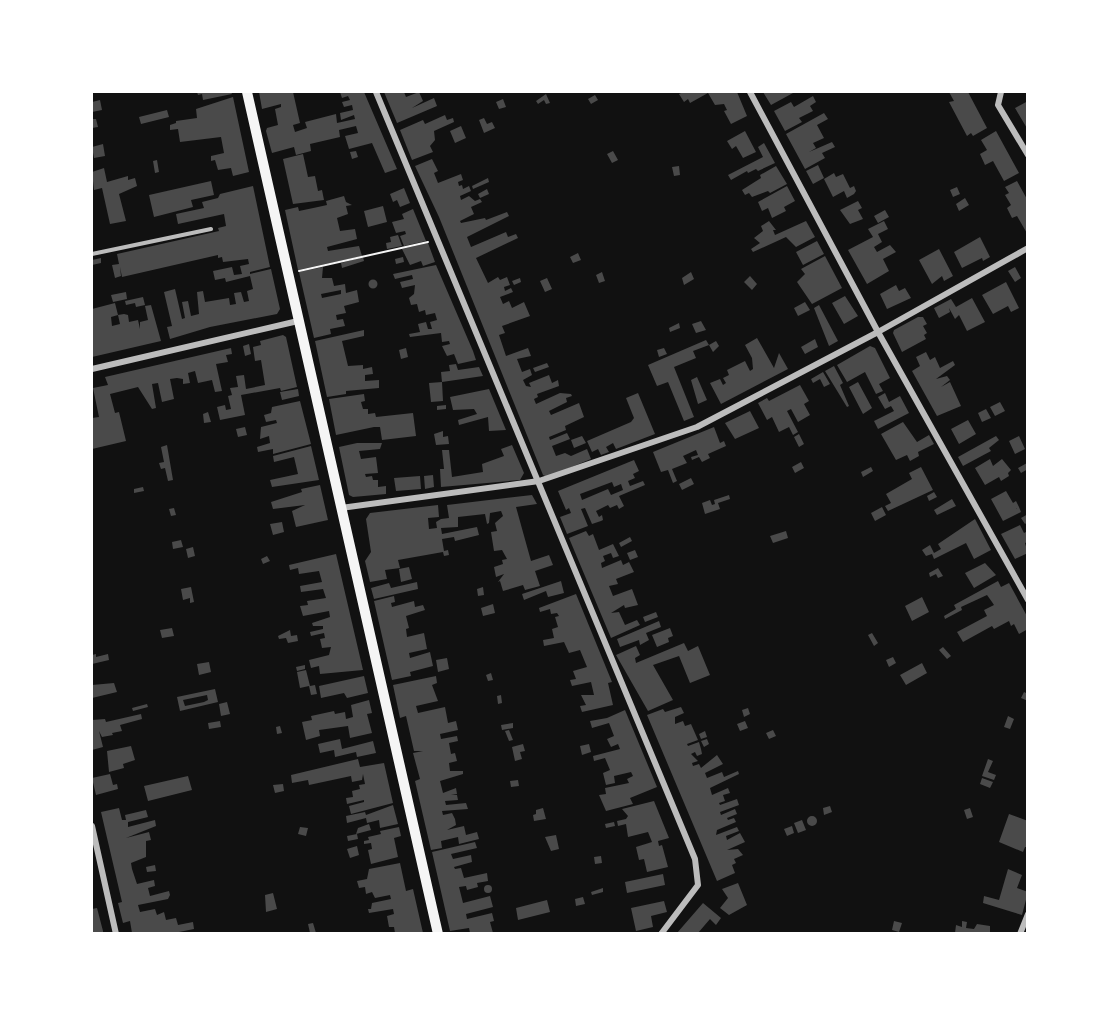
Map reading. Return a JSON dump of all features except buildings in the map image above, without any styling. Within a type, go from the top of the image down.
[{"type":"main road","points":[[247,92],[438,933]]},
{"type":"street","points":[[376,92],[695,859],[698,885],[661,933]]},
{"type":"street","points":[[750,92],[878,332],[1028,600]]},
{"type":"street","points":[[1001,92],[998,105],[1028,155]]},
{"type":"street","points":[[341,508],[539,481],[697,427],[878,332],[1028,248]]},
{"type":"street","points":[[92,369],[298,321]]},
{"type":"street","points":[[92,826],[116,933]]},
{"type":"street","points":[[1020,933],[1028,914]]},
{"type":"lane","points":[[92,254],[212,229]]},
{"type":"path","points":[[288,274],[437,240]]}]
